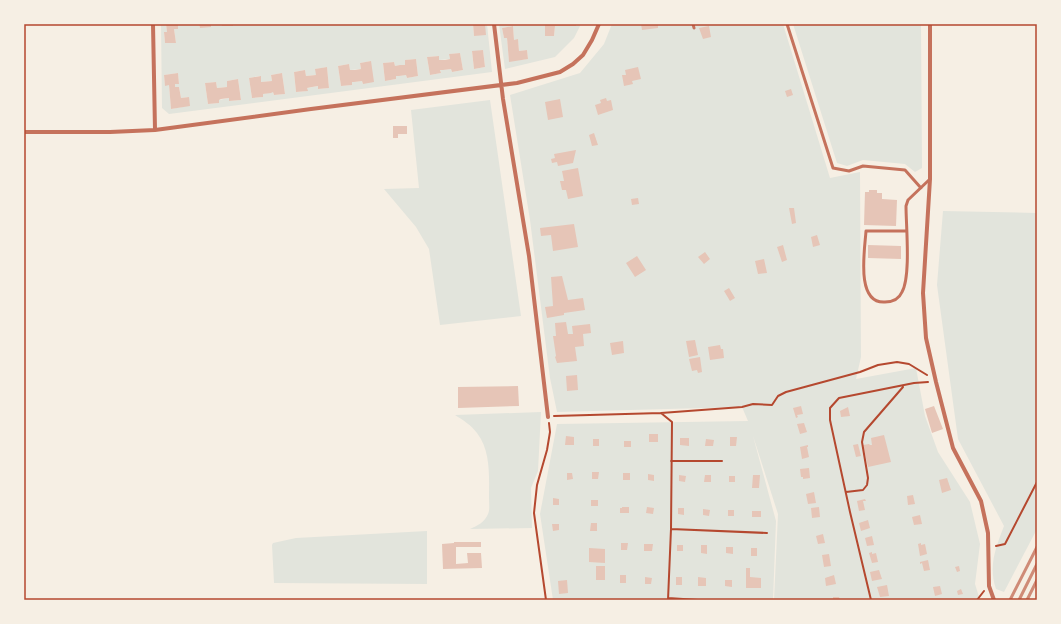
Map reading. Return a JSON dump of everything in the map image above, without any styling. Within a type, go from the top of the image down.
[{"type":"street","points":[[153,24],[155,130]]},
{"type":"street","points":[[494,24],[501,85],[529,256],[548,417]]},
{"type":"street","points":[[24,132],[110,132],[155,130],[517,83],[560,72],[573,64],[583,55],[599,24]]},
{"type":"street","points":[[930,24],[930,179],[924,293],[926,338],[953,448],[981,501],[988,533],[989,586],[994,600]]},
{"type":"lane","points":[[692,24],[694,28]]},
{"type":"lane","points":[[787,24],[833,168],[850,171],[863,166],[905,170],[921,188]]},
{"type":"lane","points":[[906,231],[866,231],[863,271],[865,288],[873,300],[882,302],[893,301],[902,293],[906,281],[906,231],[906,206],[908,200],[930,179]]},
{"type":"path","points":[[546,600],[534,513],[537,485],[549,438],[548,417],[661,413],[742,407],[754,404],[772,405],[778,396],[786,392],[860,372],[878,365],[897,362],[909,364],[936,382]]},
{"type":"path","points":[[871,600],[845,492],[830,420],[830,408],[839,398],[914,383],[936,382]]},
{"type":"path","points":[[845,492],[863,490],[867,485],[868,478],[862,442],[864,432],[904,386]]},
{"type":"path","points":[[661,413],[672,422],[671,529],[668,599],[698,600]]},
{"type":"path","points":[[672,461],[722,461]]},
{"type":"path","points":[[989,547],[1005,544],[1037,482]]},
{"type":"path","points":[[671,529],[767,533]]},
{"type":"shaded area","points":[[161,24],[166,24],[167,32],[164,33],[165,43],[176,43],[174,29],[178,24],[199,24],[200,28],[211,24],[233,26],[233,24],[475,24],[473,25],[474,36],[485,24],[487,24],[492,72],[169,114],[162,108]],"holes":[[[483,50],[485,67],[474,69],[472,52]],[[460,53],[463,70],[452,72],[451,69],[440,70],[441,73],[430,75],[427,57],[438,56],[439,60],[450,59],[449,54]],[[416,59],[418,76],[407,78],[406,75],[396,76],[396,79],[385,81],[383,63],[394,62],[395,66],[405,65],[405,60]],[[371,61],[363,84],[362,81],[352,82],[352,85],[341,86],[338,66],[349,64],[350,70],[361,69],[360,63]],[[327,67],[329,88],[318,89],[318,86],[307,88],[307,91],[296,92],[294,72],[305,70],[306,76],[316,75],[316,69]],[[178,73],[179,84],[175,84],[175,87],[179,87],[181,98],[189,97],[182,107],[171,109],[169,85],[165,85],[164,75]],[[282,73],[285,94],[274,95],[273,92],[263,94],[263,97],[252,98],[249,78],[260,76],[261,82],[272,81],[271,75]],[[238,79],[241,100],[230,101],[229,98],[219,100],[219,103],[208,104],[205,83],[216,82],[217,88],[227,87],[227,81]]]},
{"type":"shaded area","points":[[499,24],[545,24],[545,36],[554,36],[555,26],[575,26],[576,24],[581,24],[574,38],[555,57],[505,69]],"holes":[[[513,26],[514,40],[518,40],[519,51],[527,50],[528,59],[509,61],[507,38],[504,38],[502,28]]]},
{"type":"shaded area","points":[[612,24],[783,24],[830,178],[860,172],[861,357],[856,379],[916,368],[925,416],[938,452],[970,502],[980,544],[975,584],[980,600],[774,600],[778,514],[753,436],[776,521],[773,600],[553,600],[540,514],[557,424],[748,421],[742,407],[557,412],[550,378],[530,220],[510,95],[580,73],[604,44]]},
{"type":"shaded area","points":[[793,24],[921,24],[922,168],[915,172],[905,164],[863,160],[847,166],[837,163]]},
{"type":"shaded area","points":[[490,100],[521,316],[440,325],[429,249],[416,227],[384,189],[419,188],[411,110]]},
{"type":"shaded area","points":[[943,211],[1037,213],[1037,529],[1004,592],[996,589],[993,564],[996,549],[1004,526],[958,439],[937,285]]},
{"type":"shaded area","points":[[541,412],[538,471],[531,488],[532,528],[470,529],[483,521],[489,512],[487,456],[482,440],[477,433],[470,425],[455,415]]},
{"type":"shaded area","points":[[427,531],[427,584],[274,583],[273,543],[296,538]]},
{"type":"building","points":[[166,24],[178,24],[178,29],[174,29],[176,43],[165,43],[164,32],[167,32]]},
{"type":"building","points":[[199,24],[211,24],[211,27],[200,28]]},
{"type":"building","points":[[221,24],[233,24],[233,26],[222,26]]},
{"type":"building","points":[[473,24],[485,24],[486,35],[474,36]]},
{"type":"building","points":[[545,24],[576,24],[576,26],[555,26],[554,36],[545,36]]},
{"type":"building","points":[[641,24],[658,24],[658,28],[642,30]]},
{"type":"building","points":[[513,26],[514,40],[518,39],[519,51],[527,50],[528,59],[509,62],[507,38],[504,38],[502,28]]},
{"type":"building","points":[[709,26],[711,37],[703,39],[699,28]]},
{"type":"building","points":[[483,50],[485,67],[474,69],[472,51]]},
{"type":"building","points":[[460,53],[463,70],[452,72],[451,69],[440,70],[441,73],[430,75],[427,57],[439,56],[439,60],[445,60],[450,59],[449,54]]},
{"type":"building","points":[[416,59],[418,76],[407,78],[406,75],[396,76],[396,79],[385,81],[383,63],[394,62],[395,66],[405,65],[405,60]]},
{"type":"building","points":[[371,61],[374,82],[363,84],[362,81],[352,82],[352,85],[341,86],[338,66],[349,64],[350,70],[355,70],[361,69],[360,63]]},
{"type":"building","points":[[327,67],[329,88],[318,89],[318,86],[307,88],[308,91],[296,92],[294,72],[305,70],[306,76],[316,75],[315,69]]},
{"type":"building","points":[[638,67],[641,79],[632,81],[633,84],[624,86],[622,75],[626,75],[625,70]]},
{"type":"building","points":[[178,73],[179,84],[175,84],[175,87],[179,87],[181,98],[189,97],[190,106],[171,109],[169,85],[165,86],[164,75]]},
{"type":"building","points":[[282,73],[285,94],[274,95],[273,92],[263,94],[263,97],[252,98],[249,78],[261,76],[261,82],[272,81],[271,75]]},
{"type":"building","points":[[238,79],[241,100],[229,101],[229,98],[219,100],[219,103],[208,104],[205,83],[216,82],[217,88],[227,87],[227,81]]},
{"type":"building","points":[[791,89],[793,95],[787,97],[785,91]]},
{"type":"building","points":[[606,98],[607,101],[611,100],[613,110],[598,115],[595,105],[601,103],[600,100]]},
{"type":"building","points":[[560,99],[563,117],[548,120],[545,102]]},
{"type":"building","points":[[393,126],[407,126],[407,134],[398,134],[398,138],[393,138]]},
{"type":"building","points":[[594,133],[598,145],[592,146],[589,135]]},
{"type":"building","points":[[576,150],[573,163],[558,166],[557,162],[552,163],[551,159],[555,158],[554,154]]},
{"type":"building","points":[[578,168],[583,196],[568,199],[566,190],[562,190],[560,181],[564,181],[562,171]]},
{"type":"building","points":[[869,190],[877,190],[877,193],[882,193],[882,199],[897,200],[896,226],[864,225],[865,192],[869,192]]},
{"type":"building","points":[[638,198],[639,204],[632,205],[631,199]]},
{"type":"building","points":[[789,208],[794,208],[796,223],[792,224]]},
{"type":"building","points":[[574,224],[578,247],[553,251],[551,235],[541,236],[540,228]]},
{"type":"building","points":[[817,235],[820,245],[813,247],[811,237]]},
{"type":"building","points":[[783,245],[787,260],[782,262],[777,247]]},
{"type":"building","points":[[868,245],[901,246],[901,259],[868,258]]},
{"type":"building","points":[[705,252],[710,259],[704,264],[698,257]]},
{"type":"building","points":[[637,256],[646,270],[635,277],[626,263]]},
{"type":"building","points":[[764,259],[767,273],[758,274],[755,261]]},
{"type":"building","points":[[562,276],[568,300],[583,298],[585,310],[564,313],[564,315],[547,318],[545,307],[553,306],[551,277]]},
{"type":"building","points":[[729,288],[735,298],[730,301],[724,291]]},
{"type":"building","points":[[566,322],[568,334],[573,334],[572,326],[590,324],[591,333],[583,334],[584,346],[575,347],[577,361],[557,363],[553,336],[556,336],[555,323]]},
{"type":"building","points":[[695,340],[698,355],[689,357],[686,341]]},
{"type":"building","points":[[623,341],[624,353],[612,355],[610,343]]},
{"type":"building","points":[[720,345],[721,349],[723,349],[724,358],[710,360],[708,347]]},
{"type":"building","points":[[700,357],[702,372],[698,373],[697,370],[692,371],[689,359]]},
{"type":"building","points":[[577,375],[578,390],[567,391],[566,376]]},
{"type":"building","points":[[518,386],[519,406],[458,408],[458,387]]},
{"type":"building","points":[[801,406],[803,414],[797,415],[798,417],[796,418],[793,408]]},
{"type":"building","points":[[934,406],[943,429],[932,433],[925,409]]},
{"type":"building","points":[[848,407],[850,416],[841,417],[840,411]]},
{"type":"building","points":[[804,423],[807,432],[800,434],[797,424]]},
{"type":"building","points":[[649,434],[658,434],[658,442],[649,442]]},
{"type":"building","points":[[884,435],[891,462],[868,467],[863,445],[872,445],[871,438]]},
{"type":"building","points":[[566,436],[574,437],[574,445],[565,445]]},
{"type":"building","points":[[730,437],[737,437],[736,446],[730,446]]},
{"type":"building","points":[[680,438],[689,438],[689,446],[680,445]]},
{"type":"building","points":[[593,439],[599,439],[599,446],[593,446]]},
{"type":"building","points":[[706,439],[714,440],[713,446],[705,446]]},
{"type":"building","points":[[624,441],[631,441],[631,447],[624,447]]},
{"type":"building","points":[[858,444],[861,456],[856,457],[853,445]]},
{"type":"building","points":[[808,445],[809,457],[802,459],[800,447]]},
{"type":"building","points":[[809,468],[810,478],[803,479],[803,477],[801,477],[800,469]]},
{"type":"building","points":[[592,472],[599,472],[598,479],[592,479]]},
{"type":"building","points":[[567,473],[572,473],[573,479],[567,480]]},
{"type":"building","points":[[623,473],[630,473],[630,480],[623,480]]},
{"type":"building","points":[[648,474],[654,475],[654,481],[648,480]]},
{"type":"building","points":[[679,475],[686,476],[685,482],[679,481]]},
{"type":"building","points":[[705,475],[711,475],[711,482],[704,482]]},
{"type":"building","points":[[753,475],[760,475],[759,488],[752,488]]},
{"type":"building","points":[[729,476],[735,476],[735,482],[729,482]]},
{"type":"building","points":[[947,478],[951,490],[942,493],[939,480]]},
{"type":"building","points":[[814,492],[816,503],[808,504],[806,494]]},
{"type":"building","points":[[913,495],[915,504],[908,505],[907,496]]},
{"type":"building","points":[[553,498],[559,499],[559,505],[553,505]]},
{"type":"building","points":[[865,499],[866,501],[863,501],[865,510],[859,511],[857,501]]},
{"type":"building","points":[[591,500],[598,500],[598,506],[591,506]]},
{"type":"building","points":[[629,507],[629,513],[620,513],[620,508]]},
{"type":"building","points":[[647,507],[654,508],[653,514],[646,513]]},
{"type":"building","points":[[819,507],[820,517],[812,518],[811,508]]},
{"type":"building","points":[[678,508],[684,508],[684,515],[678,514]]},
{"type":"building","points":[[703,509],[710,510],[709,516],[703,515]]},
{"type":"building","points":[[728,510],[734,510],[734,516],[728,516]]},
{"type":"building","points":[[752,511],[761,511],[761,517],[752,517]]},
{"type":"building","points":[[920,515],[922,524],[914,525],[912,517]]},
{"type":"building","points":[[868,520],[870,528],[861,531],[859,523]]},
{"type":"building","points":[[591,523],[597,523],[597,531],[590,531]]},
{"type":"building","points":[[552,524],[559,524],[559,530],[553,531]]},
{"type":"building","points":[[823,534],[825,543],[818,544],[816,536]]},
{"type":"building","points":[[872,536],[874,545],[867,546],[865,538]]},
{"type":"building","points":[[454,542],[481,542],[481,547],[456,547],[456,564],[468,563],[467,553],[481,553],[482,568],[443,569],[442,544]]},
{"type":"building","points":[[621,543],[628,543],[627,550],[621,550]]},
{"type":"building","points":[[921,543],[921,545],[925,544],[927,554],[920,556],[918,544]]},
{"type":"building","points":[[644,544],[653,544],[652,551],[644,551]]},
{"type":"building","points":[[677,545],[683,545],[683,551],[677,551]]},
{"type":"building","points":[[701,545],[707,545],[707,554],[701,553]]},
{"type":"building","points":[[726,547],[733,547],[733,554],[726,553]]},
{"type":"building","points":[[589,548],[605,549],[605,563],[589,562]]},
{"type":"building","points":[[751,548],[757,548],[757,556],[751,556]]},
{"type":"building","points":[[872,552],[872,554],[876,553],[878,562],[872,563],[869,553]]},
{"type":"building","points":[[829,554],[831,566],[824,567],[822,555]]},
{"type":"building","points":[[928,560],[930,570],[924,571],[922,563],[920,564],[920,562]]},
{"type":"building","points":[[596,566],[605,566],[605,580],[596,580]]},
{"type":"building","points":[[959,566],[960,571],[957,572],[955,567]]},
{"type":"building","points":[[746,568],[750,568],[750,577],[761,578],[761,588],[746,588]]},
{"type":"building","points":[[879,570],[882,579],[872,581],[870,572]]},
{"type":"building","points":[[620,575],[626,575],[626,583],[620,583]]},
{"type":"building","points":[[834,575],[836,584],[826,586],[825,578]]},
{"type":"building","points":[[645,577],[652,578],[651,584],[645,584]]},
{"type":"building","points":[[676,577],[682,577],[682,585],[676,585]]},
{"type":"building","points":[[698,577],[706,578],[706,586],[698,586]]},
{"type":"building","points":[[567,580],[568,593],[559,594],[558,581]]},
{"type":"building","points":[[725,580],[732,580],[732,587],[725,586]]},
{"type":"building","points":[[887,585],[889,596],[880,597],[877,587]]},
{"type":"building","points":[[940,586],[942,594],[935,596],[933,587]]},
{"type":"building","points":[[961,589],[963,594],[958,595],[957,591]]},
{"type":"building","points":[[833,597],[839,597],[840,600],[833,600]]},
{"type":"railway","points":[[1010,600],[1037,547]]},
{"type":"railway","points":[[1019,600],[1037,564]]},
{"type":"railway","points":[[1027,600],[1037,580]]}]
